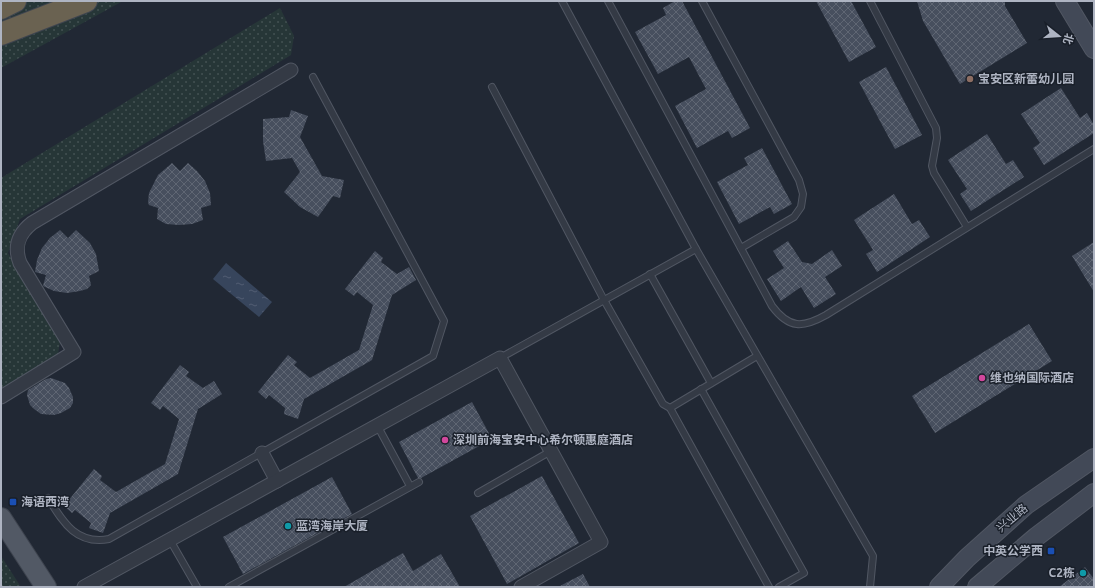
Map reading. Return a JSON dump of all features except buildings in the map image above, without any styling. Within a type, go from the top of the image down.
[{"type":"highway","points":[[1,8],[14,1]]},
{"type":"highway","points":[[1,34],[86,1]]},
{"type":"main road","points":[[1065,1],[1094,49]]},
{"type":"main road","name":"兴业路","points":[[939,587],[967,558],[1026,505],[1094,458]]},
{"type":"main road","points":[[977,587],[1036,537],[1094,493]]},
{"type":"main road","points":[[1,518],[46,587]]},
{"type":"street","points":[[1,397],[74,352],[20,263],[17,254],[17,246],[19,238],[24,230],[38,219],[291,70]]},
{"type":"street","points":[[84,587],[500,358],[601,542],[521,587]]},
{"type":"street","points":[[262,453],[277,481]]},
{"type":"lane","points":[[562,1],[696,248],[873,556],[870,587]]},
{"type":"lane","points":[[608,1],[772,306],[778,314],[787,321],[795,324],[814,322],[826,315],[1094,149]]},
{"type":"lane","points":[[702,1],[799,180],[803,194],[801,207],[794,217],[741,248]]},
{"type":"lane","points":[[870,1],[936,128],[937,138],[932,166],[934,173],[967,227]]},
{"type":"lane","points":[[48,498],[69,528],[79,535],[87,539],[99,541],[109,539],[433,356],[444,321],[313,77]]},
{"type":"lane","points":[[492,87],[604,300],[663,404],[670,408],[769,587]]},
{"type":"lane","points":[[500,358],[696,248]]},
{"type":"lane","points":[[650,274],[711,383]]},
{"type":"lane","points":[[670,408],[757,356]]},
{"type":"lane","points":[[701,389],[804,573],[779,587]]},
{"type":"lane","points":[[377,425],[410,486]]},
{"type":"lane","points":[[478,493],[551,451]]},
{"type":"lane","points":[[229,587],[418,482]]},
{"type":"lane","points":[[170,540],[197,587]]},
{"type":"shaded area","points":[[1,1],[123,1],[1,68]]},
{"type":"shaded area","points":[[280,8],[294,36],[291,55],[20,219],[8,253],[60,342],[58,354],[1,390],[1,178]]},
{"type":"shaded area","points":[[1,556],[21,587],[1,587]]},
{"type":"water","points":[[226,263],[272,302],[259,317],[213,279]]},
{"type":"place","name":"宝安区新蕾幼儿园","points":[[970,79]]},
{"type":"place","name":"维也纳国际酒店","points":[[982,378]]},
{"type":"place","name":"深圳前海宝安中心希尔顿惠庭酒店","points":[[445,440]]},
{"type":"place","name":"海语西湾","points":[[13,502]]},
{"type":"place","name":"蓝湾海岸大厦","points":[[288,526]]},
{"type":"place","name":"中英公学西","points":[[1051,551]]},
{"type":"place","name":"C2栋","points":[[1083,573]]}]
